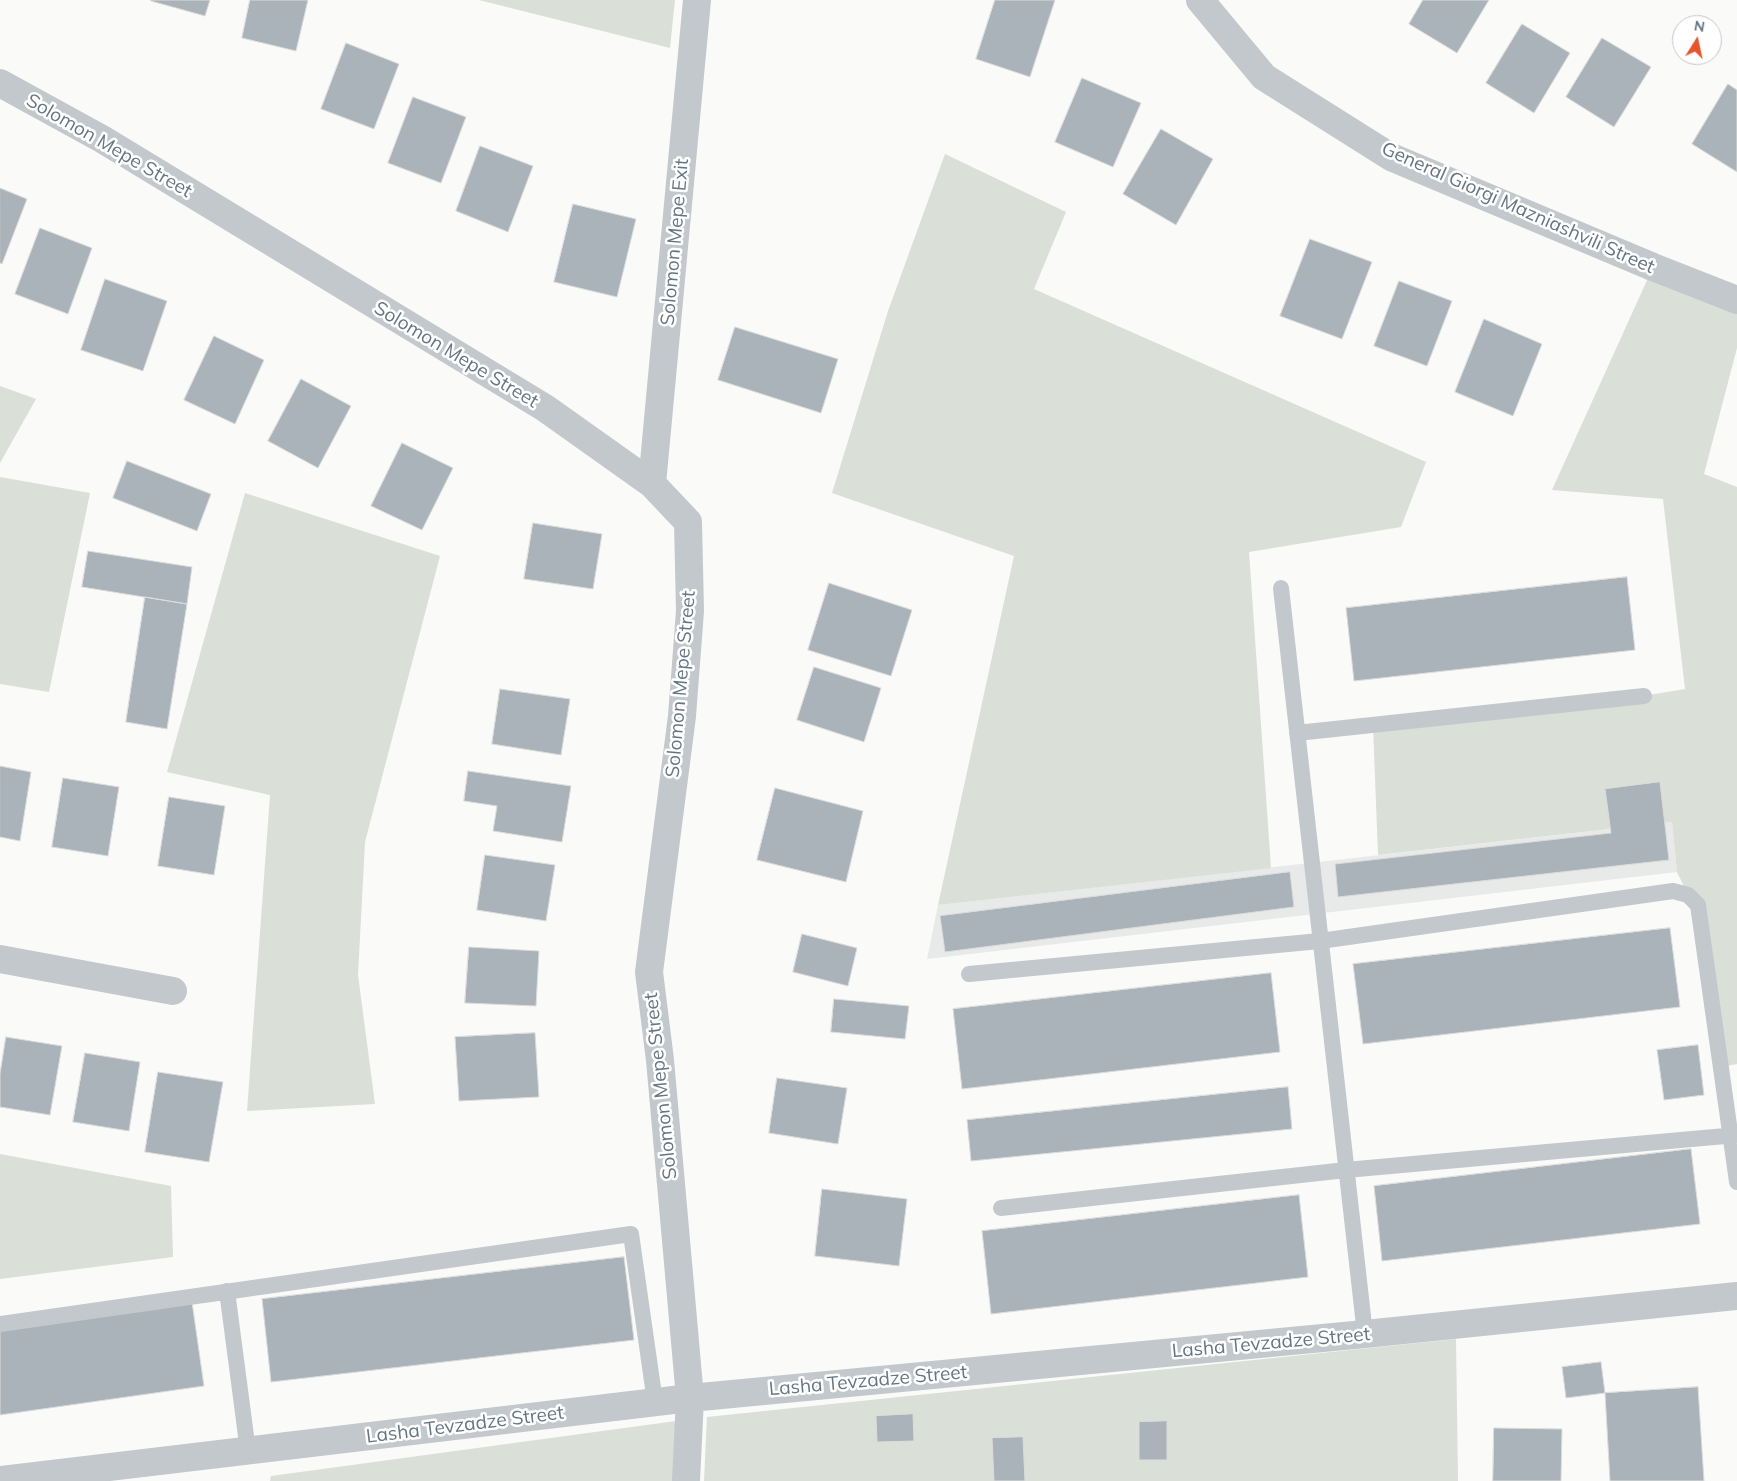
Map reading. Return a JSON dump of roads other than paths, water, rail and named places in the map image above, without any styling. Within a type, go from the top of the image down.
[{"type":"street","name":"Solomon Mepe Exit","points":[[652,484],[697,0]]},
{"type":"street","name":"General Giorgi Mazniashvili Street","points":[[1200,0],[1264,77],[1392,156],[1653,267],[1737,300]]},
{"type":"street","name":"Solomon Mepe Street","points":[[0,83],[102,139],[536,403],[652,484],[688,522],[690,612],[682,716],[649,972],[660,1060],[690,1398],[686,1481]]},
{"type":"street","points":[[0,959],[173,991]]},
{"type":"street","name":"Lasha Tevzadze Street","points":[[0,1480],[690,1398],[1365,1334],[1737,1296]]},
{"type":"lane","points":[[1281,588],[1365,1334]]},
{"type":"lane","points":[[1297,733],[1644,696]]},
{"type":"lane","points":[[969,974],[1320,941],[1673,891],[1688,895],[1698,905],[1734,1135],[1737,1182]]},
{"type":"lane","points":[[1001,1208],[1346,1170],[1734,1135]]},
{"type":"lane","points":[[0,1324],[631,1234],[655,1402]]},
{"type":"lane","points":[[227,1291],[248,1451]]}]
